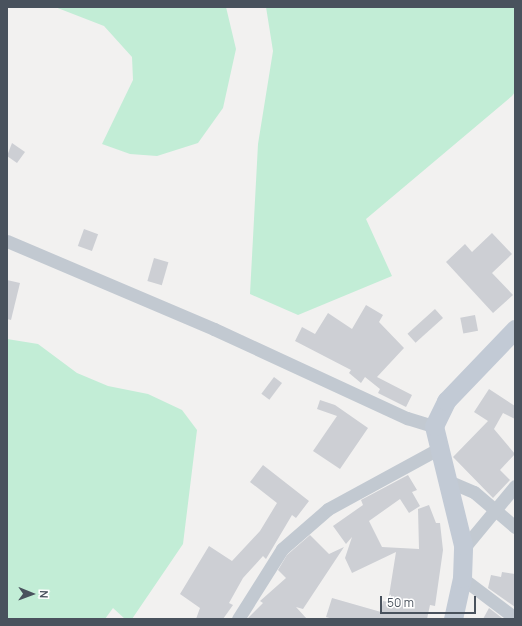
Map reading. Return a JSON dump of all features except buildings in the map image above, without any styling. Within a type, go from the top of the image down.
[{"type":"street","points":[[7,241],[214,329],[408,418],[434,426]]},
{"type":"street","points":[[453,619],[462,578],[462,550],[448,481],[438,448],[434,426],[446,401],[515,329]]},
{"type":"street","points":[[238,619],[282,548],[328,509],[438,448]]},
{"type":"street","points":[[448,481],[474,492],[515,527]]},
{"type":"street","points":[[462,550],[496,511],[515,486]]},
{"type":"street","points":[[462,578],[515,618]]},
{"type":"green space","points":[[55,7],[226,7],[236,49],[223,108],[198,143],[157,156],[130,154],[102,144],[133,80],[132,57],[104,26]]},
{"type":"green space","points":[[266,7],[515,7],[515,92],[366,219],[392,276],[298,315],[250,294],[258,144],[273,51]]},
{"type":"green space","points":[[7,339],[38,344],[77,373],[108,386],[148,394],[182,410],[197,430],[183,544],[132,619],[125,619],[113,608],[105,619],[7,619]]}]
